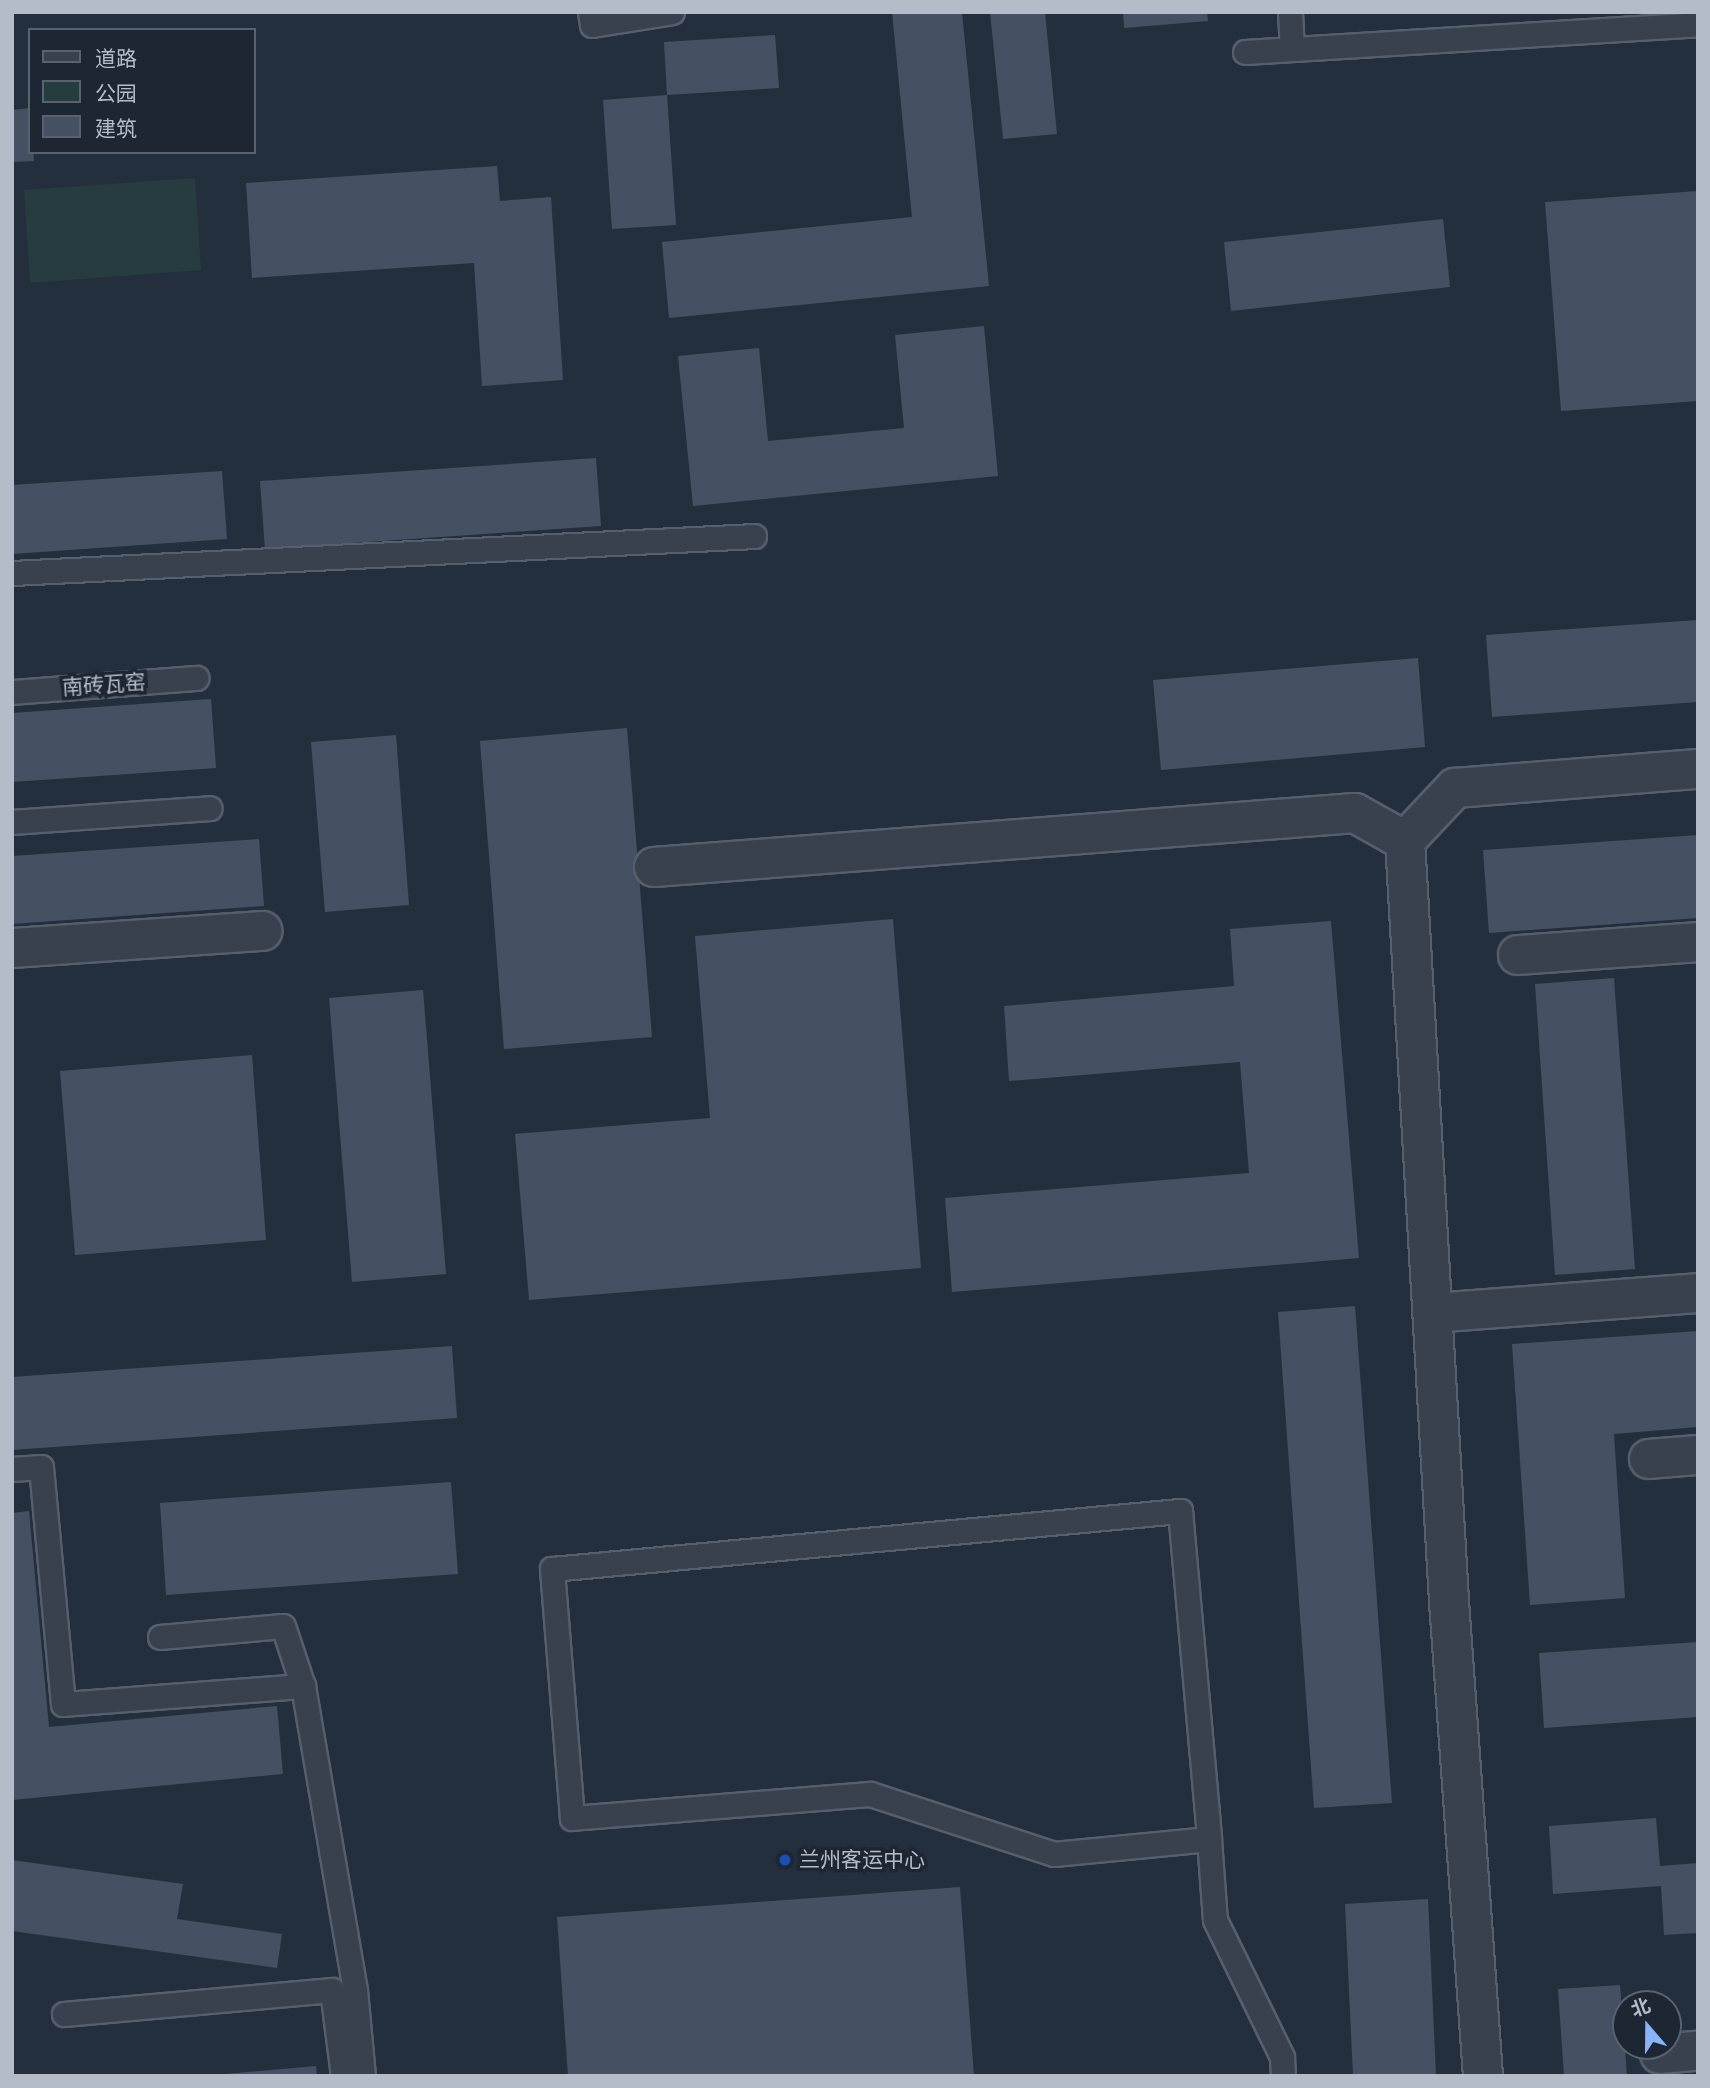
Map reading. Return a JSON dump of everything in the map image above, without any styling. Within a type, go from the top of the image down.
[{"type":"street","points":[[1483,2076],[1405,841],[1455,788],[1698,769]]},
{"type":"street","points":[[654,867],[1355,813],[1405,841]]},
{"type":"street","points":[[12,948],[262,932]]},
{"type":"street","points":[[1518,955],[1698,942]]},
{"type":"street","points":[[1433,1313],[1698,1293]]},
{"type":"street","points":[[1649,1459],[1698,1455]]},
{"type":"lane","points":[[590,12],[593,25],[672,12]]},
{"type":"lane","points":[[1290,12],[1292,49]]},
{"type":"lane","points":[[1245,52],[1698,24]]},
{"type":"lane","points":[[12,573],[754,537]]},
{"type":"lane","name":"南砖瓦窑","points":[[12,692],[196,678]]},
{"type":"lane","points":[[12,822],[209,808]]},
{"type":"lane","points":[[12,1469],[41,1467],[63,1704],[303,1686]]},
{"type":"lane","points":[[1209,1839],[1054,1854],[870,1794],[572,1818],[552,1569],[1180,1511],[1209,1839],[1215,1920],[1282,2057],[1283,2076]]},
{"type":"lane","points":[[160,1637],[283,1626],[303,1686],[355,1990],[363,2076]]},
{"type":"lane","points":[[64,2014],[332,1990],[343,2076]]},
{"type":"green space","points":[[195,178],[201,270],[30,283],[24,190]]},
{"type":"building","points":[[892,12],[962,12],[989,286],[669,318],[662,242],[912,217]]},
{"type":"building","points":[[990,12],[1045,12],[1057,134],[1003,139]]},
{"type":"building","points":[[1123,12],[1207,12],[1208,21],[1124,28]]},
{"type":"building","points":[[775,35],[779,88],[667,95],[664,42]]},
{"type":"building","points":[[667,95],[676,225],[612,229],[603,100]]},
{"type":"building","points":[[28,108],[28,154],[33,154],[34,161],[12,162],[12,110]]},
{"type":"building","points":[[497,166],[500,201],[551,197],[563,380],[482,386],[474,263],[252,278],[246,183]]},
{"type":"building","points":[[1698,191],[1698,401],[1561,411],[1545,202]]},
{"type":"building","points":[[1443,219],[1450,287],[1231,311],[1224,242]]},
{"type":"building","points":[[984,326],[998,476],[693,506],[678,356],[759,348],[768,441],[904,428],[895,335]]},
{"type":"building","points":[[596,458],[601,526],[265,549],[260,481]]},
{"type":"building","points":[[222,471],[227,539],[12,554],[12,485]]},
{"type":"building","points":[[1698,620],[1698,702],[1492,717],[1486,635]]},
{"type":"building","points":[[1418,658],[1425,747],[1161,770],[1153,680]]},
{"type":"building","points":[[211,699],[216,768],[12,782],[12,713]]},
{"type":"building","points":[[627,728],[652,1037],[504,1049],[480,741]]},
{"type":"building","points":[[396,735],[409,905],[325,912],[311,742]]},
{"type":"building","points":[[1698,835],[1698,918],[1489,933],[1483,850]]},
{"type":"building","points":[[259,839],[264,906],[12,924],[12,856]]},
{"type":"building","points":[[893,919],[921,1268],[529,1300],[515,1134],[710,1118],[695,936]]},
{"type":"building","points":[[1331,921],[1359,1258],[952,1292],[945,1198],[1249,1173],[1240,1062],[1009,1081],[1004,1006],[1234,986],[1230,929]]},
{"type":"building","points":[[1614,978],[1635,1269],[1555,1275],[1535,984]]},
{"type":"building","points":[[423,990],[446,1274],[352,1282],[329,998]]},
{"type":"building","points":[[252,1055],[266,1240],[75,1255],[60,1071]]},
{"type":"building","points":[[1355,1306],[1392,1803],[1314,1808],[1278,1312]]},
{"type":"building","points":[[1698,1331],[1698,1427],[1614,1434],[1625,1598],[1530,1605],[1512,1344]]},
{"type":"building","points":[[452,1346],[457,1418],[12,1450],[12,1377]]},
{"type":"building","points":[[451,1482],[458,1574],[166,1595],[160,1503]]},
{"type":"building","points":[[29,1511],[49,1727],[277,1706],[283,1774],[12,1800],[12,1513]]},
{"type":"building","points":[[1698,1642],[1698,1717],[1544,1728],[1539,1653]]},
{"type":"building","points":[[1656,1818],[1660,1866],[1698,1863],[1698,1933],[1664,1935],[1661,1886],[1553,1894],[1549,1826]]},
{"type":"building","points":[[12,1860],[183,1884],[177,1919],[282,1934],[277,1968],[12,1931]]},
{"type":"building","points":[[960,1887],[974,2076],[568,2076],[557,1917]]},
{"type":"building","points":[[1428,1899],[1436,2076],[1353,2076],[1345,1904]]},
{"type":"building","points":[[1620,1985],[1620,1990],[1612,1990],[1612,2060],[1626,2060],[1627,2076],[1564,2076],[1558,1989]]},
{"type":"building","points":[[316,2066],[317,2076],[226,2076],[226,2074]]},
{"type":"place","name":"兰州客运中心","points":[[785,1860]]}]
